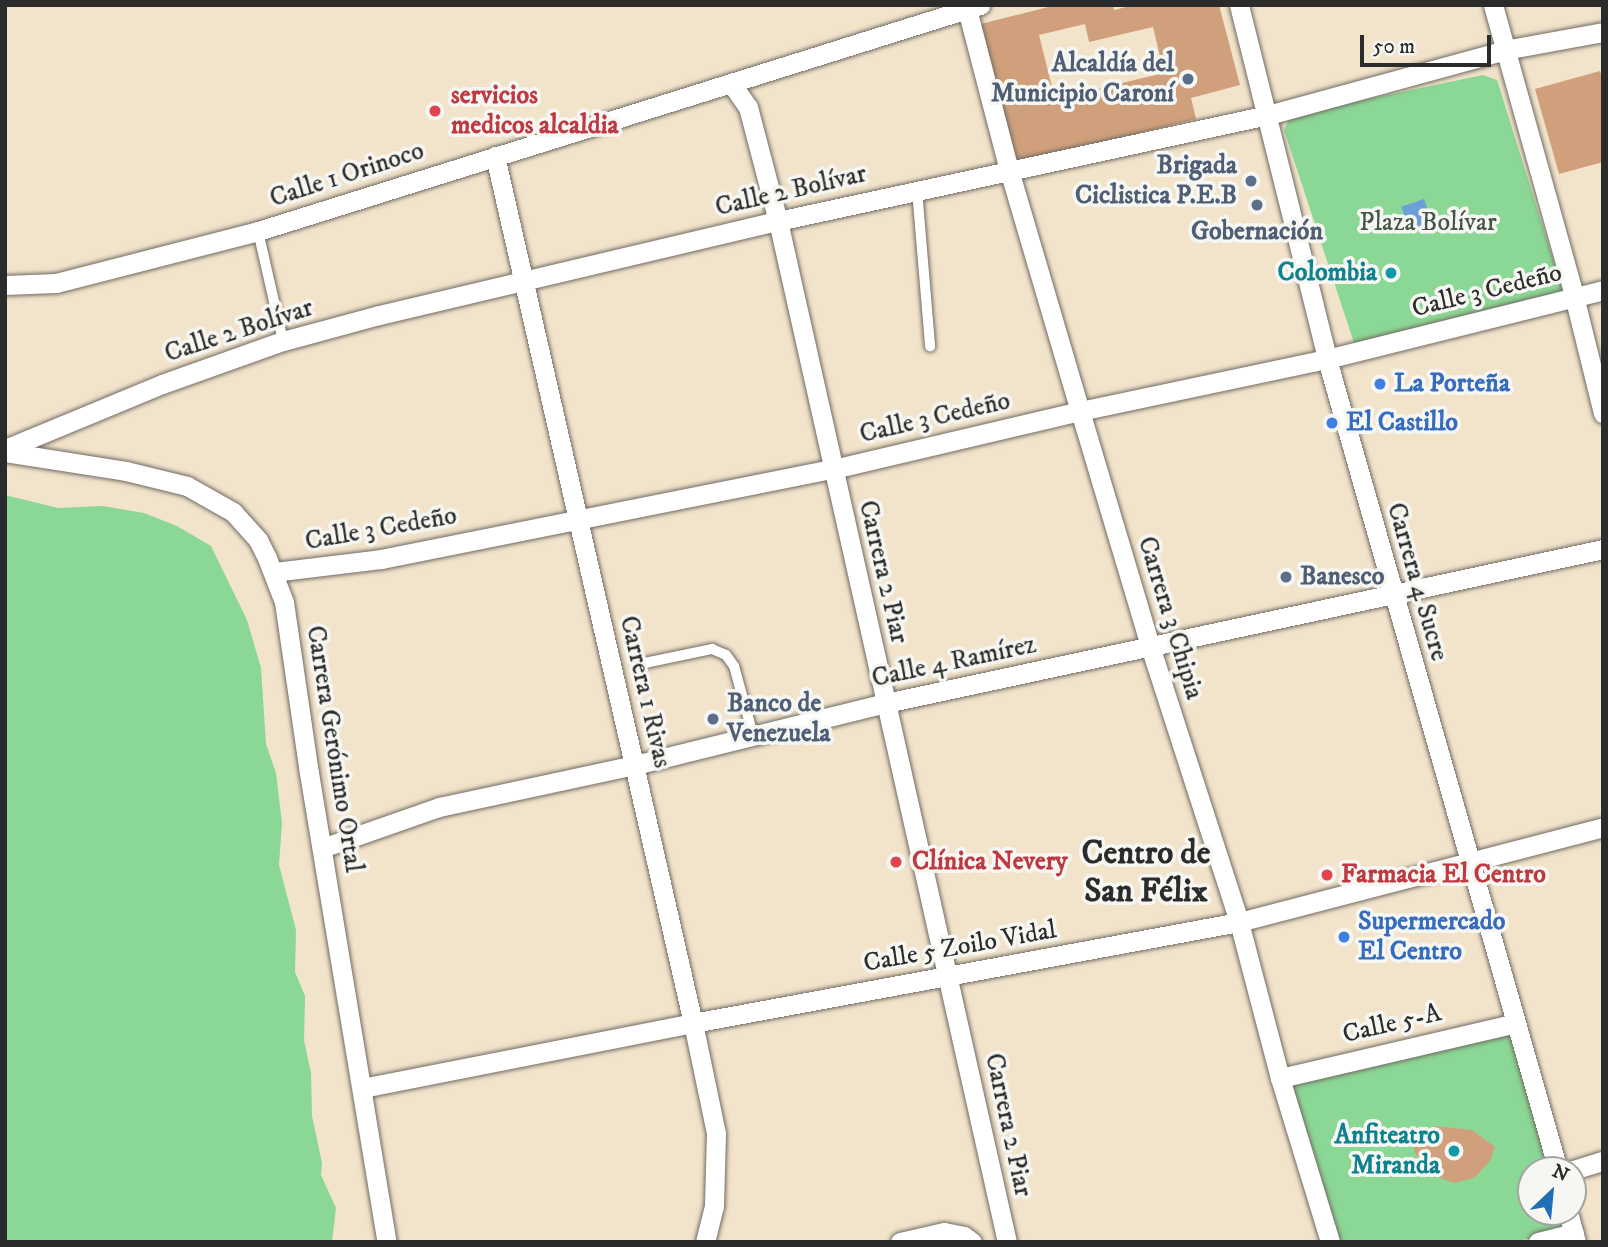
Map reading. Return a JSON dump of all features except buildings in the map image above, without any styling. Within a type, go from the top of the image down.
[{"type":"street","name":"Carrera 4 Sucre","points":[[1239,5],[1327,359],[1554,1156]]},
{"type":"street","points":[[1493,5],[1574,296],[1603,413]]},
{"type":"street","name":"Calle 1 Orinoco","points":[[5,285],[55,283],[258,231],[973,7]]},
{"type":"street","name":"Carrera 3 Chipia","points":[[973,7],[1009,170],[1150,646],[1239,922],[1280,1077],[1330,1242]]},
{"type":"street","name":"Calle 2 Bolívar","points":[[5,451],[162,384],[283,341],[524,279],[917,190],[1268,115],[1506,50],[1603,33]]},
{"type":"street","name":"Carrera 2 Piar","points":[[730,83],[748,107],[778,221],[1007,1242]]},
{"type":"street","name":"Carrera 1 Rivas","points":[[495,156],[635,765],[716,1133],[714,1206],[705,1242]]},
{"type":"street","name":"Calle 3 Cedeño","points":[[274,572],[381,559],[833,469],[1080,411],[1327,359],[1603,290]]},
{"type":"street","name":"Carrera Gerónimo Ortal","points":[[5,451],[166,479],[202,492],[246,525],[258,540],[274,572],[284,602],[387,1242]]},
{"type":"street","name":"Calle 4 Ramírez","points":[[322,848],[439,807],[635,765],[886,703],[1603,549]]},
{"type":"street","name":"Calle 5 Zoilo Vidal","points":[[362,1088],[693,1023],[1239,922],[1603,827]]},
{"type":"street","name":"Calle 5-A","points":[[1280,1077],[1516,1023]]},
{"type":"street","points":[[900,1242],[944,1232],[964,1236],[972,1242]]},
{"type":"street","points":[[1538,1242],[1575,1237]]},
{"type":"lane","points":[[917,190],[930,346]]},
{"type":"lane","points":[[258,231],[283,341]]},
{"type":"lane","points":[[640,664],[712,649],[726,655],[734,666],[753,735]]},
{"type":"green space","name":"Plaza Bolívar","points":[[1483,75],[1497,80],[1568,307],[1356,349],[1284,130],[1291,115]]},
{"type":"green space","points":[[5,495],[58,508],[103,506],[144,513],[177,526],[211,546],[247,620],[261,668],[266,744],[276,773],[282,823],[279,865],[296,930],[295,972],[305,996],[304,1040],[311,1073],[312,1116],[322,1163],[321,1175],[336,1208],[332,1242],[5,1242]]},
{"type":"green space","points":[[1511,1030],[1546,1156],[1517,1156],[1517,1226],[1565,1226],[1566,1229],[1515,1242],[1337,1242],[1287,1082]]},
{"type":"water","points":[[1424,199],[1432,222],[1409,230],[1401,207]]},
{"type":"place","name":"Alcaldía del Municipio Caroní","points":[[1188,79]]},
{"type":"place","name":"servicios medicos alcaldia","points":[[435,111]]},
{"type":"place","name":"Brigada Ciclistica P.E.B","points":[[1251,181]]},
{"type":"place","name":"Gobernación","points":[[1257,205]]},
{"type":"place","name":"Colombia","points":[[1391,273]]},
{"type":"place","name":"La Porteña","points":[[1380,384]]},
{"type":"place","name":"El Castillo","points":[[1332,423]]},
{"type":"place","name":"Banesco","points":[[1286,577]]},
{"type":"place","name":"Banco de Venezuela","points":[[713,719]]},
{"type":"place","name":"Clínica Nevery","points":[[896,862]]},
{"type":"place","name":"Farmacia El Centro","points":[[1327,875]]},
{"type":"place","name":"Supermercado El Centro","points":[[1344,937]]},
{"type":"place","name":"Anfiteatro Miranda","points":[[1454,1151]]},
{"type":"district","name":"Centro de San Félix","points":[[1146,873]]}]
